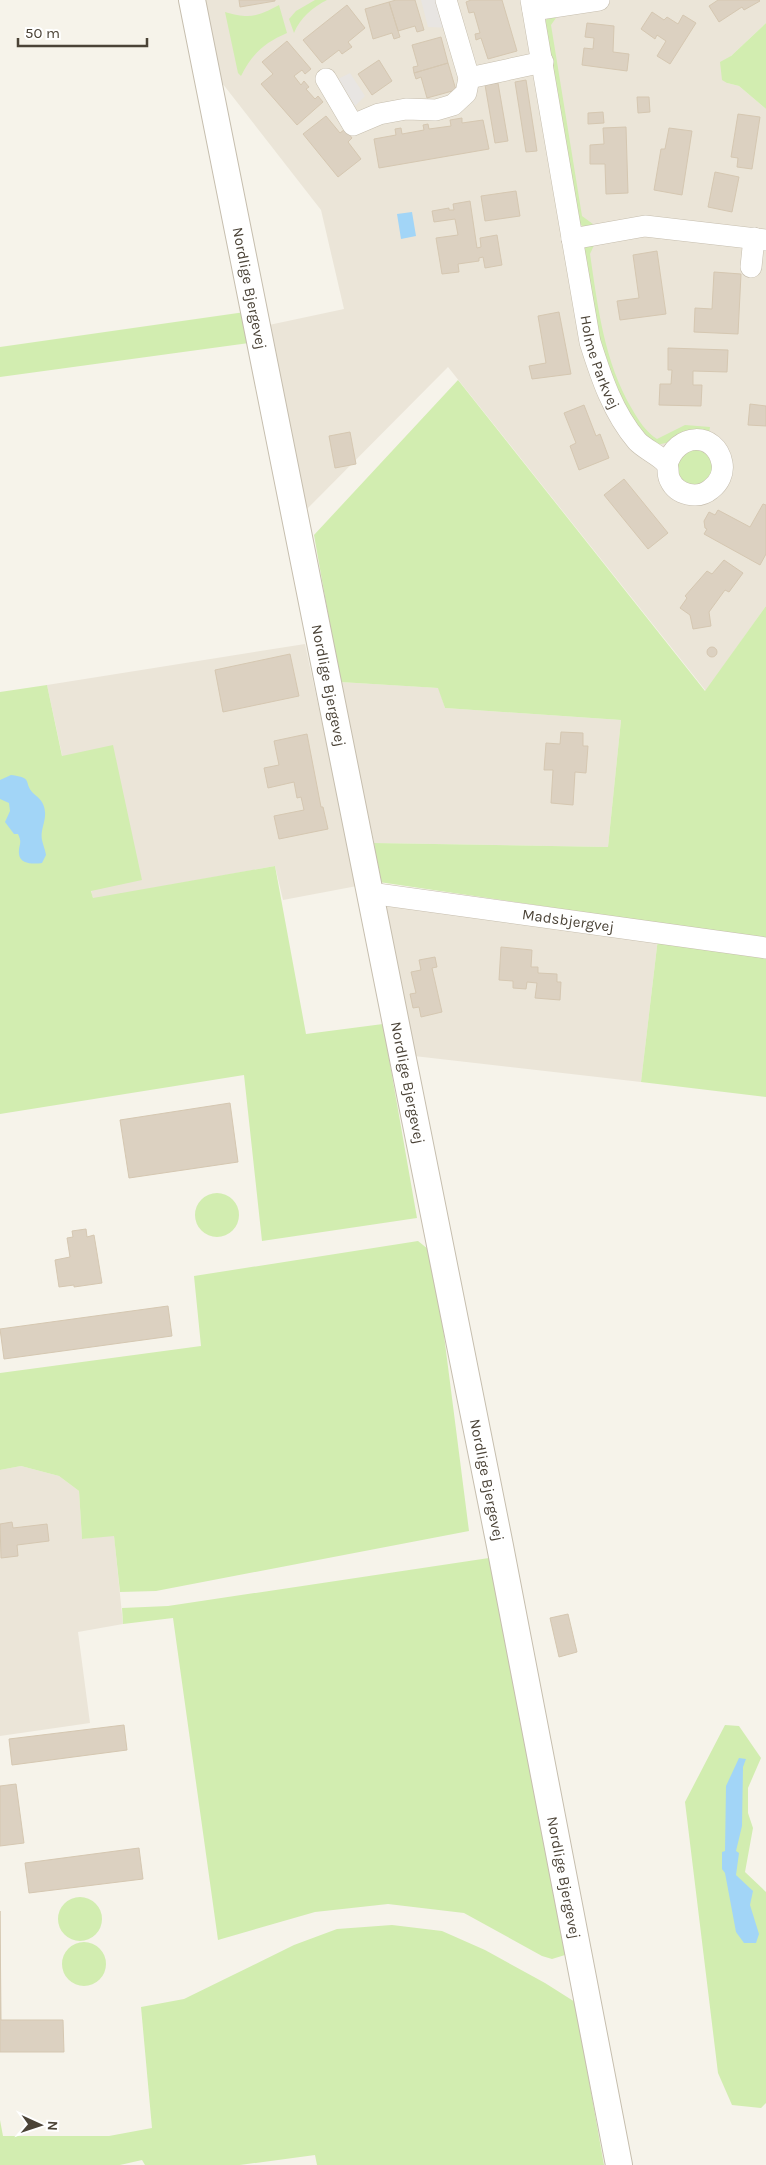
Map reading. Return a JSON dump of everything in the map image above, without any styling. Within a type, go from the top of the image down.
[{"type":"street","name":"Nordlige Bjergevej","points":[[192,0],[360,832],[370,893],[500,1546],[619,2165]]},
{"type":"street","points":[[326,79],[353,125],[379,114],[406,109],[436,110],[453,105],[466,92],[469,78],[446,0]]},
{"type":"street","name":"Holme Parkvej","points":[[599,0],[532,5],[590,342],[603,384],[621,418],[638,442],[667,465]]},
{"type":"street","points":[[469,78],[543,62]]},
{"type":"street","points":[[572,239],[645,226],[760,239],[751,267]]},
{"type":"street","name":"Madsbjergvej","points":[[370,893],[766,948]]},
{"type":"shaded area","points":[[204,0],[766,0],[766,23],[731,56],[727,83],[739,86],[766,109],[766,606],[706,691],[448,367],[306,510],[269,325],[344,309],[321,210],[219,79]]},
{"type":"shaded area","points":[[421,0],[445,0],[455,28],[428,27]]},
{"type":"shaded area","points":[[350,73],[365,96],[355,106],[338,79]]},
{"type":"shaded area","points":[[305,644],[357,886],[283,900],[275,866],[93,899],[47,685]]},
{"type":"shaded area","points":[[340,682],[439,688],[445,708],[621,720],[608,847],[374,843]]},
{"type":"shaded area","points":[[382,901],[658,938],[641,1082],[414,1056]]},
{"type":"shaded area","points":[[21,1466],[59,1476],[79,1491],[82,1539],[114,1535],[123,1624],[78,1632],[90,1723],[0,1736],[0,1470]]},
{"type":"green space","points":[[315,0],[327,0],[317,6],[300,22],[294,33],[289,19],[296,11]]},
{"type":"green space","points":[[279,5],[287,33],[265,45],[254,55],[241,76],[238,73],[225,12],[240,16],[253,16]]},
{"type":"green space","points":[[550,15],[558,15],[551,25],[582,216],[597,227],[587,229],[578,223],[543,24]]},
{"type":"green space","points":[[766,23],[766,109],[739,86],[722,80],[720,62],[731,56]]},
{"type":"green space","points":[[588,243],[595,243],[590,254],[599,314],[609,353],[622,391],[637,418],[646,430],[657,439],[685,425],[710,427],[709,434],[656,445],[632,421],[603,362],[582,250]]},
{"type":"green space","points":[[245,312],[249,343],[0,377],[0,347]]},
{"type":"green space","points":[[458,380],[705,691],[766,606],[766,939],[379,882],[374,843],[608,847],[621,720],[445,708],[438,688],[340,682],[314,535]]},
{"type":"green space","points":[[701,448],[714,462],[710,480],[693,487],[677,477],[677,457],[681,452]]},
{"type":"green space","points":[[47,685],[62,756],[113,745],[142,880],[91,891],[93,898],[275,866],[306,1034],[383,1024],[417,1218],[262,1241],[244,1075],[0,1114],[0,692]]},
{"type":"green space","points":[[658,938],[766,956],[766,1097],[641,1082]]},
{"type":"green space","points":[[221,1193],[233,1199],[238,1206],[238,1224],[233,1231],[226,1236],[213,1237],[201,1231],[196,1224],[195,1211],[201,1199],[208,1194]]},
{"type":"green space","points":[[418,1241],[428,1249],[441,1312],[469,1531],[156,1591],[120,1592],[114,1536],[82,1539],[79,1491],[59,1476],[21,1466],[0,1470],[0,1373],[201,1346],[194,1276]]},
{"type":"green space","points":[[489,1558],[565,1955],[552,1959],[542,1956],[464,1913],[388,1904],[315,1912],[218,1940],[173,1618],[123,1624],[122,1608],[168,1606]]},
{"type":"green space","points":[[725,1725],[739,1726],[761,1758],[748,1788],[748,1813],[753,1828],[745,1872],[766,1892],[766,2103],[761,2108],[732,2105],[718,2073],[685,1802]]},
{"type":"green space","points":[[80,1897],[92,1901],[98,1907],[102,1919],[98,1931],[92,1937],[80,1941],[68,1937],[62,1931],[58,1919],[62,1907],[68,1901]]},
{"type":"green space","points":[[392,1925],[442,1931],[485,1950],[575,2002],[604,2165],[317,2165],[315,2155],[240,2165],[145,2165],[142,2160],[120,2165],[0,2165],[0,2120],[3,2136],[109,2136],[152,2128],[141,2007],[184,1999],[294,1945],[337,1929]]},
{"type":"green space","points":[[84,1942],[96,1946],[102,1952],[106,1964],[102,1976],[96,1982],[84,1986],[72,1982],[66,1976],[62,1964],[66,1952],[72,1946]]},
{"type":"water","points":[[412,212],[416,236],[401,239],[397,214]]},
{"type":"water","points":[[11,775],[25,779],[30,789],[44,806],[42,842],[46,855],[42,863],[28,863],[20,858],[18,834],[14,834],[5,822],[10,811],[9,803],[0,799],[0,780]]},
{"type":"water","points":[[739,1758],[746,1759],[743,1767],[742,1826],[736,1851],[739,1853],[736,1875],[753,1891],[750,1905],[759,1934],[756,1943],[744,1943],[736,1932],[725,1873],[722,1869],[722,1852],[725,1851],[726,1786]]},
{"type":"building","points":[[239,0],[275,0],[275,1],[240,7]]},
{"type":"building","points":[[415,0],[424,30],[417,32],[415,26],[398,31],[389,2]]},
{"type":"building","points":[[471,0],[502,0],[517,51],[488,59],[481,38],[476,40],[475,34],[480,33],[474,12],[469,13],[466,2]]},
{"type":"building","points":[[718,0],[760,1],[744,10],[742,7],[719,22],[709,6]]},
{"type":"building","points":[[389,2],[400,37],[394,39],[392,33],[373,39],[365,9]]},
{"type":"building","points":[[347,5],[365,28],[348,42],[352,47],[342,54],[339,50],[322,63],[303,40]]},
{"type":"building","points":[[652,12],[664,20],[667,17],[678,24],[683,15],[696,23],[670,64],[657,56],[666,41],[657,35],[655,39],[641,29]]},
{"type":"building","points":[[587,23],[614,26],[613,52],[629,54],[627,71],[582,65],[584,48],[593,49],[594,38],[585,37]]},
{"type":"building","points":[[441,37],[448,63],[414,73],[413,67],[418,66],[412,45]]},
{"type":"building","points":[[287,41],[311,69],[305,74],[302,70],[294,76],[301,85],[304,81],[309,87],[306,89],[315,99],[318,96],[323,102],[297,125],[261,84],[273,74],[262,62]]},
{"type":"building","points":[[379,60],[392,81],[372,95],[358,74]]},
{"type":"building","points":[[448,63],[456,90],[427,98],[421,77],[416,79],[414,73]]},
{"type":"building","points":[[526,80],[537,151],[526,152],[515,82]]},
{"type":"building","points":[[498,83],[508,141],[495,143],[485,85]]},
{"type":"building","points":[[637,97],[649,97],[650,112],[638,113]]},
{"type":"building","points":[[603,112],[604,123],[588,124],[588,113]]},
{"type":"building","points":[[738,114],[760,117],[752,169],[737,167],[738,158],[731,157]]},
{"type":"building","points":[[326,116],[340,133],[345,129],[352,138],[348,142],[361,159],[338,177],[303,134]]},
{"type":"building","points":[[462,118],[462,123],[483,120],[489,149],[379,168],[374,139],[396,135],[395,129],[401,128],[402,134],[424,130],[423,125],[428,124],[429,129],[451,126],[450,120]]},
{"type":"building","points":[[626,127],[628,193],[606,194],[605,164],[590,164],[590,145],[604,144],[603,128]]},
{"type":"building","points":[[669,128],[692,131],[682,195],[654,190],[661,149],[665,149]]},
{"type":"building","points":[[715,172],[739,177],[732,212],[708,207]]},
{"type":"building","points":[[516,191],[520,216],[485,221],[481,196]]},
{"type":"building","points":[[470,201],[477,248],[481,247],[480,238],[497,235],[502,265],[485,268],[483,257],[479,258],[479,261],[458,264],[459,272],[442,274],[436,238],[458,235],[455,219],[434,222],[432,211],[449,208],[449,210],[454,210],[453,204]]},
{"type":"building","points":[[657,251],[666,314],[620,320],[617,301],[639,298],[633,255]]},
{"type":"building","points":[[714,272],[741,274],[738,334],[694,332],[695,308],[712,309]]},
{"type":"building","points":[[559,312],[571,374],[532,379],[529,366],[546,363],[538,316]]},
{"type":"building","points":[[668,348],[728,350],[727,372],[693,371],[693,385],[702,385],[701,406],[659,405],[660,384],[671,384],[672,370],[668,370]]},
{"type":"building","points":[[750,404],[766,406],[766,426],[748,425]]},
{"type":"building","points":[[584,405],[596,436],[600,434],[609,458],[579,470],[570,446],[576,443],[564,413]]},
{"type":"building","points":[[350,432],[356,464],[335,468],[329,436]]},
{"type":"building","points":[[624,479],[668,533],[648,549],[604,495]]},
{"type":"building","points":[[763,504],[766,505],[766,554],[760,565],[704,534],[707,529],[705,528],[704,521],[709,512],[715,515],[718,510],[750,527]]},
{"type":"building","points":[[724,560],[743,573],[729,592],[725,590],[709,612],[711,626],[693,629],[690,615],[680,608],[687,598],[685,596],[707,571],[712,574]]},
{"type":"building","points":[[710,647],[714,647],[717,652],[716,656],[710,657],[707,654],[707,650]]},
{"type":"building","points":[[290,654],[299,696],[223,712],[215,670]]},
{"type":"building","points":[[561,732],[583,733],[583,746],[588,746],[586,773],[575,772],[573,805],[551,803],[553,770],[544,770],[546,743],[560,744]]},
{"type":"building","points":[[307,734],[321,807],[323,807],[328,829],[279,839],[274,816],[304,810],[301,797],[297,798],[294,782],[268,788],[264,768],[279,765],[274,741]]},
{"type":"building","points":[[501,947],[532,950],[531,967],[538,967],[538,973],[557,974],[557,982],[561,982],[560,1000],[535,998],[537,983],[527,982],[526,989],[513,988],[513,981],[499,980]]},
{"type":"building","points":[[435,957],[437,967],[432,968],[442,1012],[421,1017],[419,1007],[413,1008],[410,994],[416,993],[411,972],[421,970],[419,960]]},
{"type":"building","points":[[230,1103],[238,1162],[129,1178],[120,1120]]},
{"type":"building","points":[[86,1229],[87,1237],[94,1235],[102,1283],[59,1287],[55,1260],[70,1257],[67,1238],[73,1237],[72,1231]]},
{"type":"building","points":[[168,1306],[172,1336],[4,1359],[0,1329]]},
{"type":"building","points":[[12,1522],[13,1528],[47,1524],[49,1541],[17,1545],[18,1556],[1,1558],[0,1524]]},
{"type":"building","points":[[568,1614],[577,1652],[559,1657],[550,1618]]},
{"type":"building","points":[[124,1725],[127,1750],[12,1765],[9,1739]]},
{"type":"building","points":[[16,1784],[24,1843],[0,1846],[0,1786]]},
{"type":"building","points":[[139,1848],[143,1879],[29,1893],[25,1863]]},
{"type":"building","points":[[0,1911],[1,2020],[63,2020],[64,2052],[0,2052]]}]
